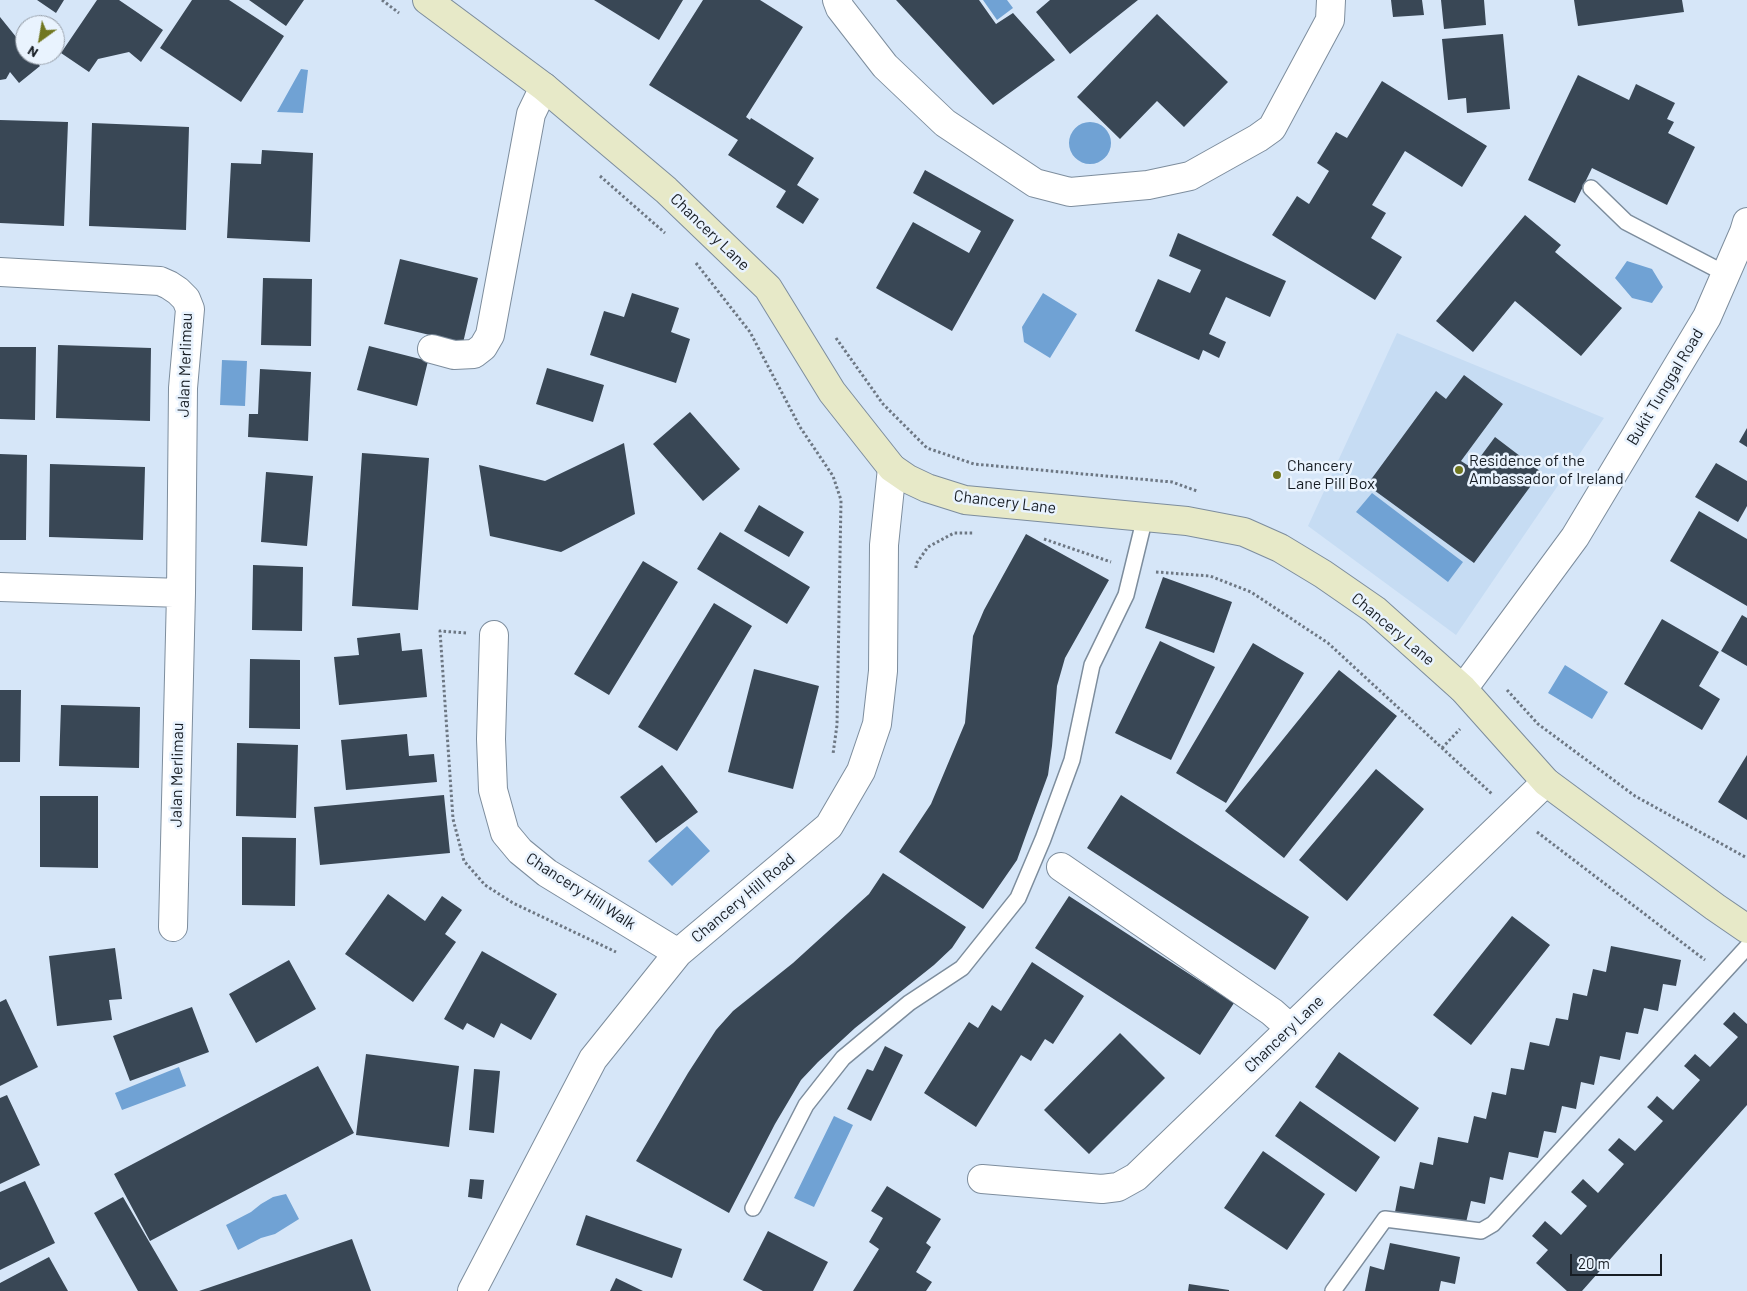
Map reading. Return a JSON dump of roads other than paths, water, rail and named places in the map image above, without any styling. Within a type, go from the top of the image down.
[{"type":"street","name":"Chancery Lane","points":[[427,0],[544,86],[666,190],[768,288],[832,392],[892,468],[926,488],[965,500],[1187,521],[1244,532],[1280,548],[1323,574],[1374,610],[1463,689],[1546,782],[1747,929]]},
{"type":"street","points":[[838,0],[840,8],[885,66],[946,123],[1035,183],[1070,192],[1148,185],[1190,176],[1258,138],[1272,128],[1330,20],[1331,0]]},
{"type":"street","points":[[432,349],[454,355],[474,354],[483,347],[490,335],[531,114],[544,86]]},
{"type":"street","name":"Bukit Tunggal Road","points":[[1463,689],[1575,537],[1707,317],[1747,222]]},
{"type":"street","name":"Jalan Merlimau","points":[[0,272],[160,281],[174,288],[186,299],[190,309],[183,388],[181,592],[173,928]]},
{"type":"street","name":"Chancery Hill Road","points":[[472,1291],[593,1060],[678,953],[829,826],[861,771],[877,724],[883,671],[884,545],[892,468]]},
{"type":"street","points":[[0,587],[181,592]]},
{"type":"street","name":"Chancery Hill Walk","points":[[494,635],[491,739],[493,790],[505,833],[520,851],[547,873],[678,953]]},
{"type":"street","name":"Chancery Lane","points":[[982,1179],[1102,1189],[1118,1187],[1136,1177],[1546,782]]},
{"type":"street","points":[[1061,867],[1272,1012],[1290,1028]]},
{"type":"street","name":"Chancery Lane","points":[[1715,907],[1747,917]]},
{"type":"lane","points":[[1591,188],[1626,222],[1726,274]]},
{"type":"lane","points":[[753,1208],[806,1105],[843,1058],[909,1003],[962,968],[1018,898],[1043,839],[1072,760],[1092,664],[1126,595],[1145,517]]},
{"type":"lane","points":[[1333,1291],[1385,1219],[1481,1231],[1493,1224],[1747,947]]},
{"type":"water","points":[[983,0],[1007,0],[1013,8],[997,20]]},
{"type":"water","points":[[301,69],[308,70],[303,113],[277,112]]},
{"type":"water","points":[[1094,122],[1102,125],[1108,131],[1111,143],[1108,155],[1102,161],[1086,164],[1078,161],[1072,155],[1069,139],[1072,131],[1078,125]]},
{"type":"water","points":[[1627,261],[1652,269],[1663,287],[1652,303],[1632,298],[1615,278]]},
{"type":"water","points":[[1043,293],[1077,314],[1050,358],[1024,342],[1022,327]]},
{"type":"water","points":[[222,360],[247,361],[245,406],[220,405]]},
{"type":"water","points":[[1372,493],[1463,562],[1448,582],[1356,512]]},
{"type":"water","points":[[1565,665],[1608,692],[1592,719],[1548,693]]},
{"type":"water","points":[[687,826],[710,851],[672,886],[648,861]]},
{"type":"water","points":[[179,1067],[186,1086],[122,1110],[115,1093]]},
{"type":"water","points":[[834,1116],[853,1125],[814,1207],[794,1198]]},
{"type":"water","points":[[286,1194],[299,1219],[275,1234],[261,1238],[238,1250],[226,1225],[251,1212],[273,1197]]},
{"type":"place","name":"Residence of the Ambassador of Ireland","points":[[1459,470]]},
{"type":"place","name":"Chancery Lane Pill Box","points":[[1277,475]]}]
